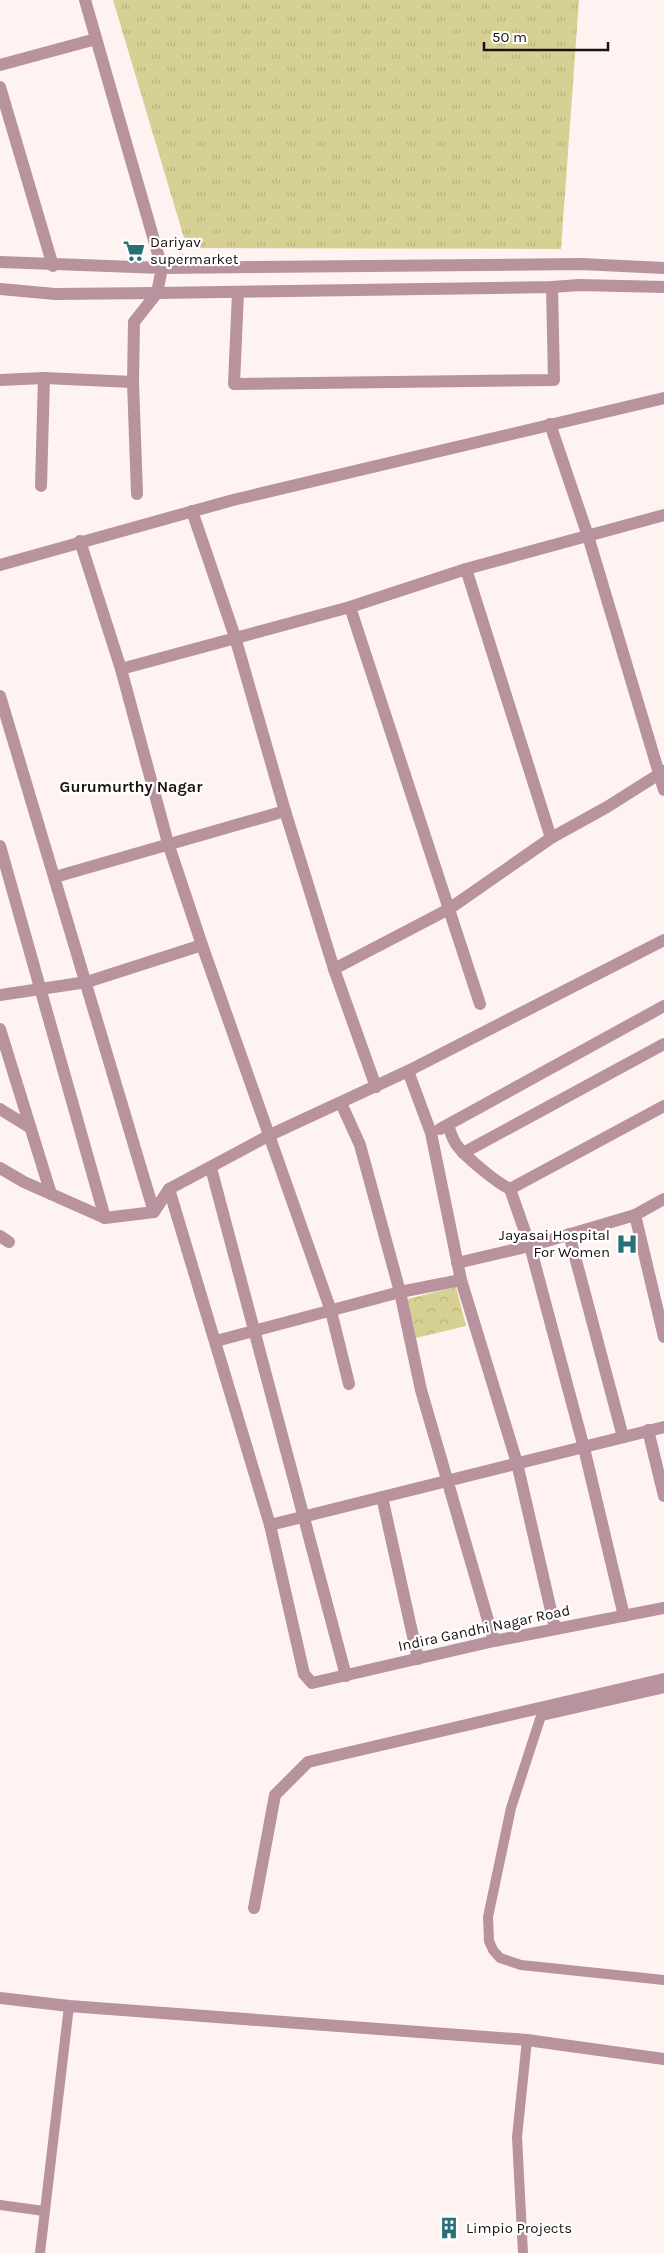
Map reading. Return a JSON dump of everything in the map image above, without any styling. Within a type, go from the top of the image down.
[{"type":"street","points":[[85,0],[162,268],[158,294],[134,322],[133,382],[137,494]]},
{"type":"street","points":[[0,65],[96,39]]},
{"type":"street","points":[[0,88],[52,266]]},
{"type":"street","points":[[0,262],[52,266],[162,268],[581,264],[616,268],[664,268]]},
{"type":"street","points":[[0,289],[55,294],[158,294],[579,285],[664,287]]},
{"type":"street","points":[[238,292],[234,384],[554,380],[552,287]]},
{"type":"street","points":[[0,380],[44,378],[133,382]]},
{"type":"street","points":[[41,486],[44,378]]},
{"type":"street","points":[[0,564],[192,511],[664,398]]},
{"type":"street","points":[[550,424],[588,536],[661,773],[664,790]]},
{"type":"street","points":[[192,511],[235,637],[284,811],[334,969],[376,1087]]},
{"type":"street","points":[[122,669],[350,606],[466,569],[664,516]]},
{"type":"street","points":[[80,541],[122,669],[168,843],[202,945],[332,1310],[349,1384]]},
{"type":"street","points":[[466,569],[551,838]]},
{"type":"street","points":[[350,606],[480,1004]]},
{"type":"street","points":[[0,696],[87,982],[154,1212]]},
{"type":"street","points":[[334,969],[449,908],[551,838],[607,807],[661,773]]},
{"type":"street","points":[[55,877],[284,811]]},
{"type":"street","points":[[0,846],[105,1218]]},
{"type":"street","points":[[0,1168],[51,1194],[105,1218],[154,1212],[169,1189],[270,1135],[376,1087],[664,940]]},
{"type":"street","points":[[0,996],[87,982],[202,945]]},
{"type":"street","points":[[431,1133],[664,1006]]},
{"type":"street","points":[[0,1029],[51,1194]]},
{"type":"street","points":[[464,1154],[664,1044]]},
{"type":"street","points":[[408,1071],[431,1133],[461,1280],[517,1464],[555,1628]]},
{"type":"street","points":[[341,1103],[360,1146],[400,1292],[421,1390],[494,1641]]},
{"type":"street","points":[[510,1189],[663,1108]]},
{"type":"street","points":[[0,1109],[30,1127]]},
{"type":"street","points":[[448,1125],[455,1143],[464,1154],[499,1184],[510,1189],[530,1246],[584,1448],[624,1616]]},
{"type":"street","points":[[211,1168],[346,1676]]},
{"type":"street","points":[[169,1189],[270,1524],[664,1427]]},
{"type":"street","points":[[457,1263],[530,1246],[635,1216],[664,1199]]},
{"type":"street","points":[[635,1216],[664,1337]]},
{"type":"street","points":[[568,1234],[623,1437]]},
{"type":"street","points":[[216,1341],[400,1292],[461,1280]]},
{"type":"street","points":[[648,1430],[664,1496]]},
{"type":"street","points":[[382,1497],[418,1659]]},
{"type":"street","name":"Indira Gandhi Nagar Road","points":[[270,1524],[304,1674],[312,1683],[555,1628],[664,1608]]},
{"type":"street","points":[[254,1908],[275,1795],[308,1762],[664,1679]]},
{"type":"street","points":[[0,1998],[69,2006],[527,2040],[664,2060]]},
{"type":"lane","points":[[664,1688],[541,1716],[511,1808],[488,1917],[489,1942],[500,1958],[522,1965],[664,1980]]},
{"type":"lane","points":[[40,2253],[69,2006]]},
{"type":"lane","points":[[524,2253],[517,2137],[527,2040]]},
{"type":"lane","points":[[0,2205],[44,2211]]},
{"type":"green space","points":[[113,0],[579,0],[561,249],[187,248]]},
{"type":"green space","points":[[456,1287],[466,1326],[416,1338],[407,1299]]},
{"type":"place","name":"Dariyav supermarket","points":[[134,251]]},
{"type":"place","name":"Jayasai Hospital For Women","points":[[627,1244]]},
{"type":"place","name":"Limpio Projects","points":[[449,2228]]},
{"type":"district","name":"Gurumurthy Nagar","points":[[131,786]]}]
